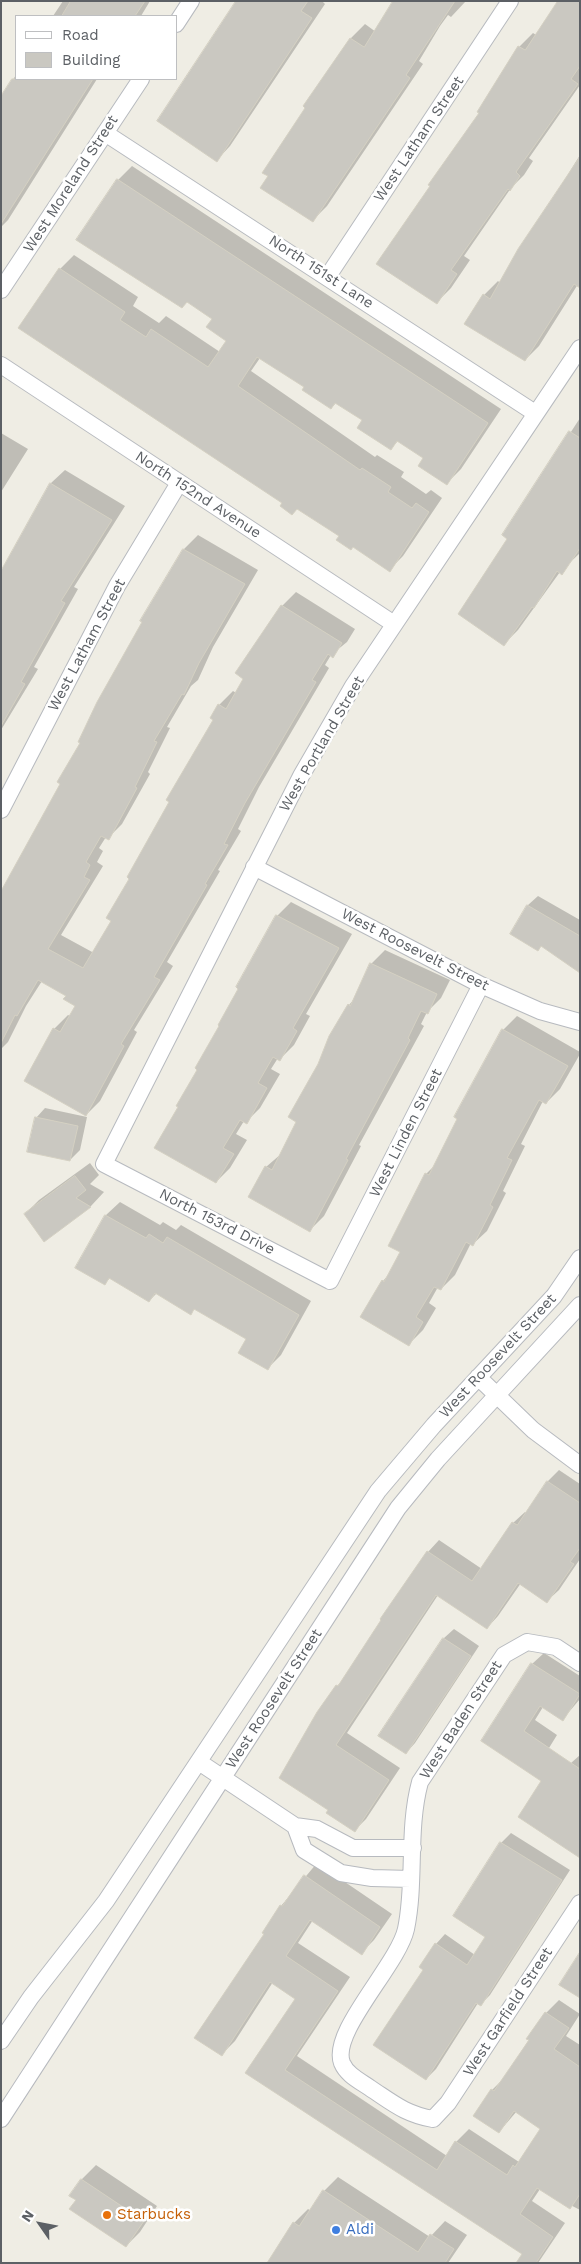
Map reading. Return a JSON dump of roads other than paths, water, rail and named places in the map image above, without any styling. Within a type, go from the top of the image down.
[{"type":"street","points":[[178,21],[191,1]]},
{"type":"street","name":"West Latham Street","points":[[328,276],[510,1]]},
{"type":"street","name":"West Moreland Street","points":[[1,290],[139,80]]},
{"type":"street","name":"North 151st Lane","points":[[105,133],[328,276],[536,413]]},
{"type":"street","name":"West Portland Street","points":[[104,1164],[254,866],[301,776],[353,686],[580,348]]},
{"type":"street","name":"North 152nd Avenue","points":[[1,365],[394,624]]},
{"type":"street","name":"West Latham Street","points":[[1,810],[117,586],[179,483]]},
{"type":"street","name":"West Roosevelt Street","points":[[254,866],[481,984],[540,1011],[580,1022]]},
{"type":"street","name":"West Linden Street","points":[[330,1281],[481,984]]},
{"type":"street","name":"North 153rd Drive","points":[[104,1164],[330,1281]]},
{"type":"street","name":"West Roosevelt Street","points":[[1,2041],[31,1997],[106,1900],[378,1491],[408,1454],[554,1296],[580,1258]]},
{"type":"street","name":"West Roosevelt Street","points":[[1,2119],[398,1508],[438,1459],[580,1305]]},
{"type":"street","points":[[478,1377],[533,1430],[580,1465]]},
{"type":"street","name":"West Baden Street","points":[[433,2119],[412,2116],[349,2074],[342,2063],[340,2051],[350,2024],[394,1958],[406,1931],[413,1848],[414,1803],[420,1782],[504,1654],[527,1642],[556,1647],[580,1663]]},
{"type":"street","points":[[199,1762],[295,1826],[317,1829],[357,1848],[413,1848]]},
{"type":"street","points":[[295,1826],[304,1850],[341,1873],[411,1879]]},
{"type":"street","points":[[354,1875],[357,1848]]},
{"type":"street","name":"West Garfield Street","points":[[433,2119],[448,2103],[580,1903]]},
{"type":"place","name":"Starbucks","points":[[107,2215]]},
{"type":"place","name":"Aldi","points":[[336,2230]]}]
